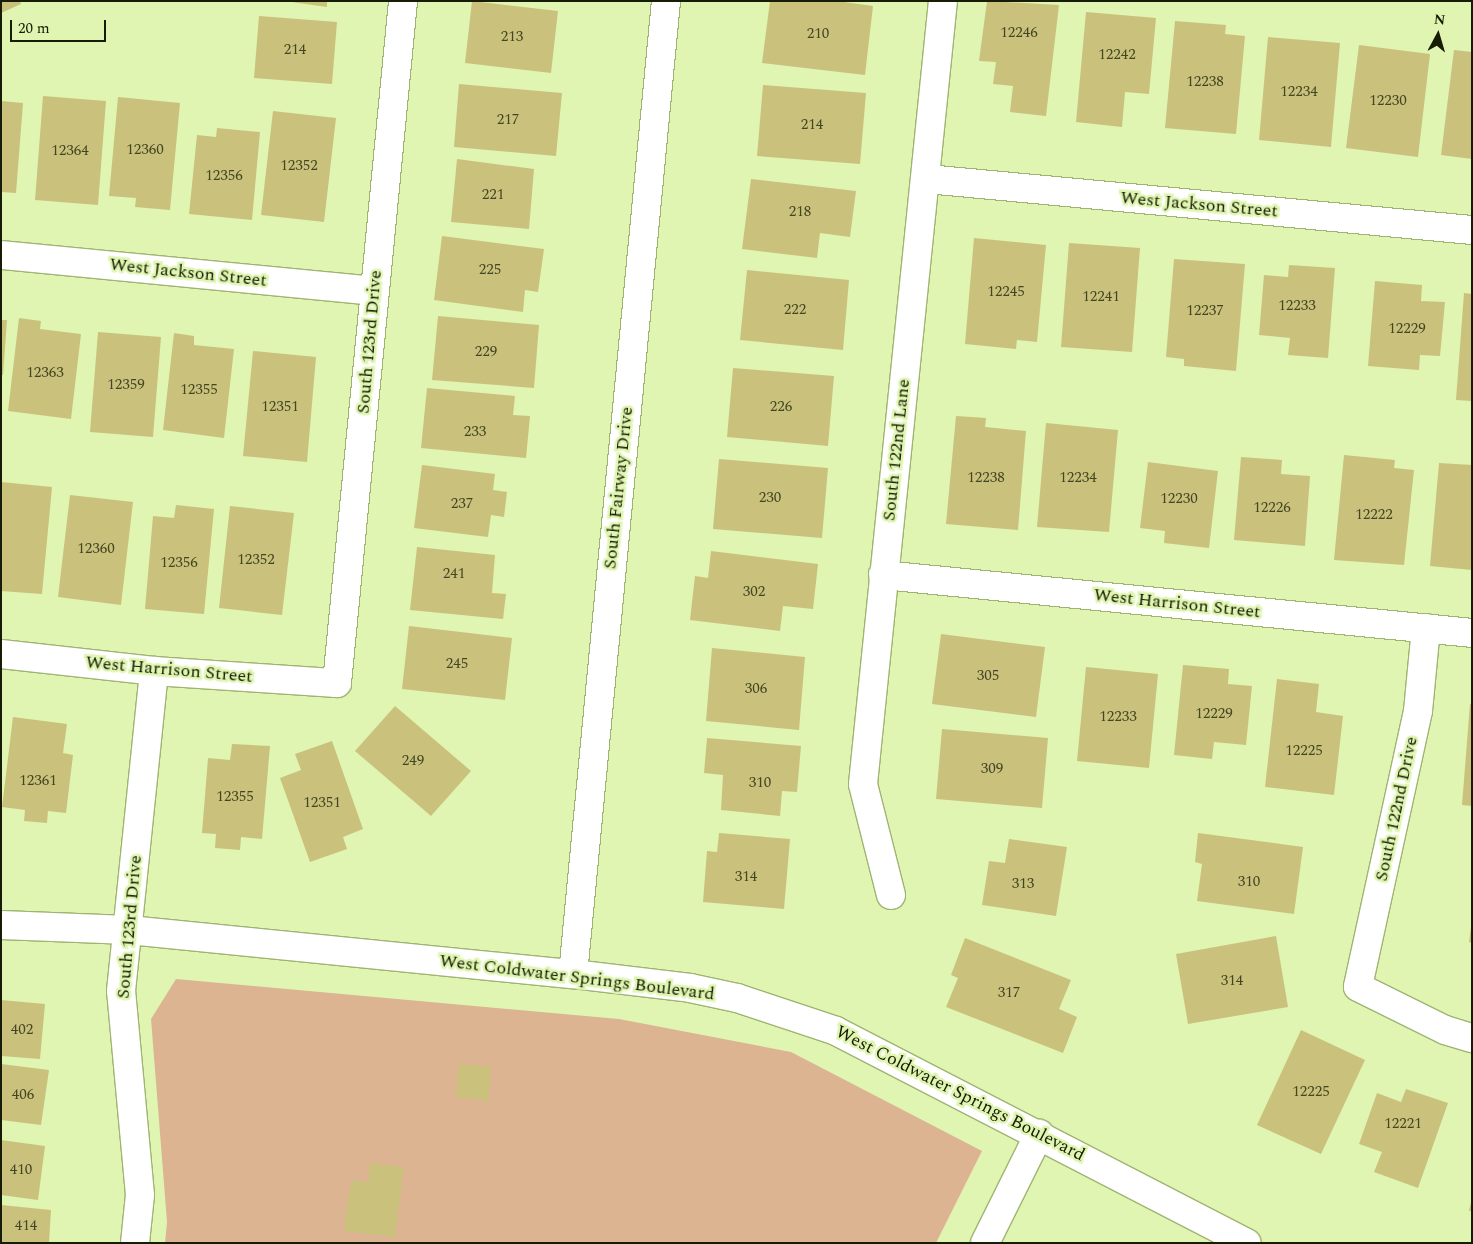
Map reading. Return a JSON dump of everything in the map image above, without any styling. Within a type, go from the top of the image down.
[{"type":"street","name":"South 123rd Drive","points":[[337,683],[403,1]]},
{"type":"street","name":"South Fairway Drive","points":[[572,974],[666,1]]},
{"type":"street","name":"South 122nd Lane","points":[[891,895],[864,784],[883,575],[927,179],[943,1]]},
{"type":"street","name":"West Jackson Street","points":[[927,179],[1472,230]]},
{"type":"street","name":"West Jackson Street","points":[[1,255],[374,291]]},
{"type":"street","name":"West Harrison Street","points":[[883,575],[1472,633]]},
{"type":"street","name":"South 122nd Drive","points":[[1426,628],[1418,711],[1358,987],[1445,1030],[1472,1038]]},
{"type":"street","name":"West Harrison Street","points":[[1,654],[154,671],[337,683]]},
{"type":"street","name":"South 123rd Drive","points":[[135,1243],[140,1195],[121,991],[129,930],[154,671]]},
{"type":"street","name":"West Coldwater Springs Boulevard","points":[[1,925],[129,930],[572,974],[690,988],[800,1017],[836,1030],[1247,1243]]},
{"type":"street","points":[[985,1243],[1039,1134]]},
{"type":"shaded area","points":[[176,979],[619,1019],[791,1052],[982,1151],[936,1243],[165,1243],[167,1222],[151,1019]]},
{"type":"building","points":[[1,1],[20,1],[21,4],[1,13]]},
{"type":"building","points":[[284,1],[327,1],[327,7]]},
{"type":"building","points":[[472,1],[558,11],[551,73],[465,63]]},
{"type":"building","points":[[770,1],[837,1],[873,6],[865,75],[762,63]]},
{"type":"building","points":[[987,1],[1059,5],[1046,116],[1010,112],[1013,86],[993,84],[996,62],[979,61]]},
{"type":"building","points":[[1086,12],[1156,18],[1149,94],[1125,92],[1122,127],[1076,122]]},
{"type":"building","points":[[259,16],[337,22],[332,84],[254,78]]},
{"type":"building","points":[[1175,21],[1226,25],[1225,34],[1245,36],[1236,134],[1165,128]]},
{"type":"building","points":[[1268,37],[1340,43],[1331,147],[1259,140]]},
{"type":"building","points":[[1359,45],[1430,54],[1418,157],[1346,148]]},
{"type":"building","points":[[1454,50],[1472,52],[1472,159],[1441,155]]},
{"type":"building","points":[[459,84],[562,93],[556,156],[454,147]]},
{"type":"building","points":[[763,85],[866,93],[860,164],[757,156]]},
{"type":"building","points":[[43,96],[106,101],[98,205],[35,200]]},
{"type":"building","points":[[118,97],[180,103],[170,210],[135,207],[136,198],[109,196]]},
{"type":"building","points":[[1,101],[23,103],[16,193],[1,192]]},
{"type":"building","points":[[273,111],[336,118],[324,222],[261,215]]},
{"type":"building","points":[[217,128],[260,132],[252,220],[189,214],[197,135],[216,137]]},
{"type":"building","points":[[457,159],[534,169],[529,229],[451,222]]},
{"type":"building","points":[[751,179],[856,191],[850,237],[820,233],[817,258],[742,249]]},
{"type":"building","points":[[442,236],[544,249],[538,292],[525,290],[523,312],[434,300]]},
{"type":"building","points":[[974,238],[1046,245],[1037,342],[1017,340],[1016,349],[965,344]]},
{"type":"building","points":[[1069,243],[1140,248],[1132,352],[1061,347]]},
{"type":"building","points":[[1174,259],[1245,264],[1236,371],[1184,366],[1184,359],[1166,357]]},
{"type":"building","points":[[1289,265],[1335,268],[1328,358],[1288,355],[1290,338],[1259,335],[1264,275],[1288,277]]},
{"type":"building","points":[[747,270],[849,280],[843,350],[740,340]]},
{"type":"building","points":[[1375,281],[1422,285],[1421,301],[1445,302],[1440,356],[1420,355],[1419,370],[1368,366]]},
{"type":"building","points":[[1464,293],[1472,294],[1472,401],[1456,400]]},
{"type":"building","points":[[438,316],[539,325],[534,388],[432,380]]},
{"type":"building","points":[[19,318],[41,321],[40,329],[81,334],[71,419],[8,411]]},
{"type":"building","points":[[1,320],[7,320],[3,375],[1,375]]},
{"type":"building","points":[[98,332],[161,337],[153,437],[90,432]]},
{"type":"building","points":[[174,333],[194,336],[194,345],[234,349],[224,438],[163,430]]},
{"type":"building","points":[[253,351],[316,357],[307,462],[243,456]]},
{"type":"building","points":[[733,368],[834,376],[828,446],[727,437]]},
{"type":"building","points":[[427,388],[515,396],[513,415],[530,416],[526,458],[421,448]]},
{"type":"building","points":[[956,416],[986,418],[985,427],[1026,431],[1018,530],[946,524]]},
{"type":"building","points":[[1046,423],[1118,430],[1109,532],[1037,527]]},
{"type":"building","points":[[1344,455],[1395,460],[1394,468],[1414,470],[1404,565],[1334,560]]},
{"type":"building","points":[[1241,457],[1282,460],[1281,474],[1310,476],[1305,546],[1234,540]]},
{"type":"building","points":[[719,459],[828,468],[822,538],[713,529]]},
{"type":"building","points":[[1148,462],[1218,471],[1209,548],[1164,543],[1165,531],[1140,528]]},
{"type":"building","points":[[1439,463],[1472,465],[1472,570],[1430,566]]},
{"type":"building","points":[[422,465],[495,474],[493,490],[507,492],[504,517],[491,515],[488,537],[414,528]]},
{"type":"building","points":[[1,482],[52,487],[42,594],[1,591]]},
{"type":"building","points":[[70,495],[133,502],[121,605],[58,597]]},
{"type":"building","points":[[176,505],[214,509],[204,614],[145,609],[153,516],[174,518]]},
{"type":"building","points":[[230,506],[294,513],[282,615],[219,608]]},
{"type":"building","points":[[417,547],[495,555],[492,593],[506,594],[503,619],[410,610]]},
{"type":"building","points":[[711,551],[818,564],[813,609],[783,606],[780,631],[690,620],[695,576],[708,578]]},
{"type":"building","points":[[409,626],[512,638],[505,700],[402,689]]},
{"type":"building","points":[[941,634],[1045,647],[1036,717],[932,704]]},
{"type":"building","points":[[712,648],[805,657],[799,730],[706,721]]},
{"type":"building","points":[[1183,665],[1229,669],[1228,684],[1252,686],[1246,745],[1214,742],[1212,759],[1174,755]]},
{"type":"building","points":[[1086,667],[1158,674],[1149,768],[1077,761]]},
{"type":"building","points":[[1277,679],[1319,684],[1316,712],[1343,716],[1334,795],[1265,787]]},
{"type":"building","points":[[1470,704],[1472,704],[1472,806],[1462,805]]},
{"type":"building","points":[[395,706],[471,771],[431,816],[355,751]]},
{"type":"building","points":[[13,717],[67,724],[63,753],[73,755],[66,813],[48,811],[47,823],[24,821],[25,810],[2,807]]},
{"type":"building","points":[[942,729],[1048,738],[1042,808],[936,799]]},
{"type":"building","points":[[707,738],[801,746],[797,792],[782,791],[780,816],[721,810],[723,775],[704,773]]},
{"type":"building","points":[[332,741],[363,829],[343,837],[347,849],[310,862],[280,778],[301,770],[295,754]]},
{"type":"building","points":[[232,744],[270,746],[262,839],[241,837],[240,850],[215,848],[216,834],[202,833],[208,758],[230,760]]},
{"type":"building","points":[[719,833],[790,839],[784,909],[703,902],[707,851],[717,852]]},
{"type":"building","points":[[1198,833],[1303,847],[1294,914],[1197,901],[1202,864],[1195,862]]},
{"type":"building","points":[[1009,839],[1067,847],[1056,916],[982,905],[989,861],[1005,863]]},
{"type":"building","points":[[1472,927],[1472,943],[1469,942]]},
{"type":"building","points":[[1276,936],[1288,1007],[1188,1024],[1176,954]]},
{"type":"building","points":[[965,938],[1071,980],[1059,1009],[1077,1017],[1063,1053],[946,1007],[958,978],[951,975]]},
{"type":"building","points":[[1,1000],[45,1004],[40,1059],[1,1056]]},
{"type":"building","points":[[1301,1030],[1365,1060],[1321,1154],[1257,1125]]},
{"type":"building","points":[[1,1064],[49,1070],[41,1125],[1,1120]]},
{"type":"building","points":[[459,1064],[491,1067],[488,1101],[456,1097]]},
{"type":"building","points":[[1406,1089],[1448,1103],[1418,1188],[1374,1172],[1382,1152],[1359,1144],[1377,1093],[1401,1102]]},
{"type":"building","points":[[1,1140],[45,1146],[38,1200],[1,1195]]},
{"type":"building","points":[[370,1163],[404,1167],[395,1237],[344,1231],[351,1180],[368,1182]]},
{"type":"building","points":[[1472,1198],[1472,1211],[1469,1211]]},
{"type":"building","points":[[1,1205],[51,1210],[49,1243],[1,1243]]}]
